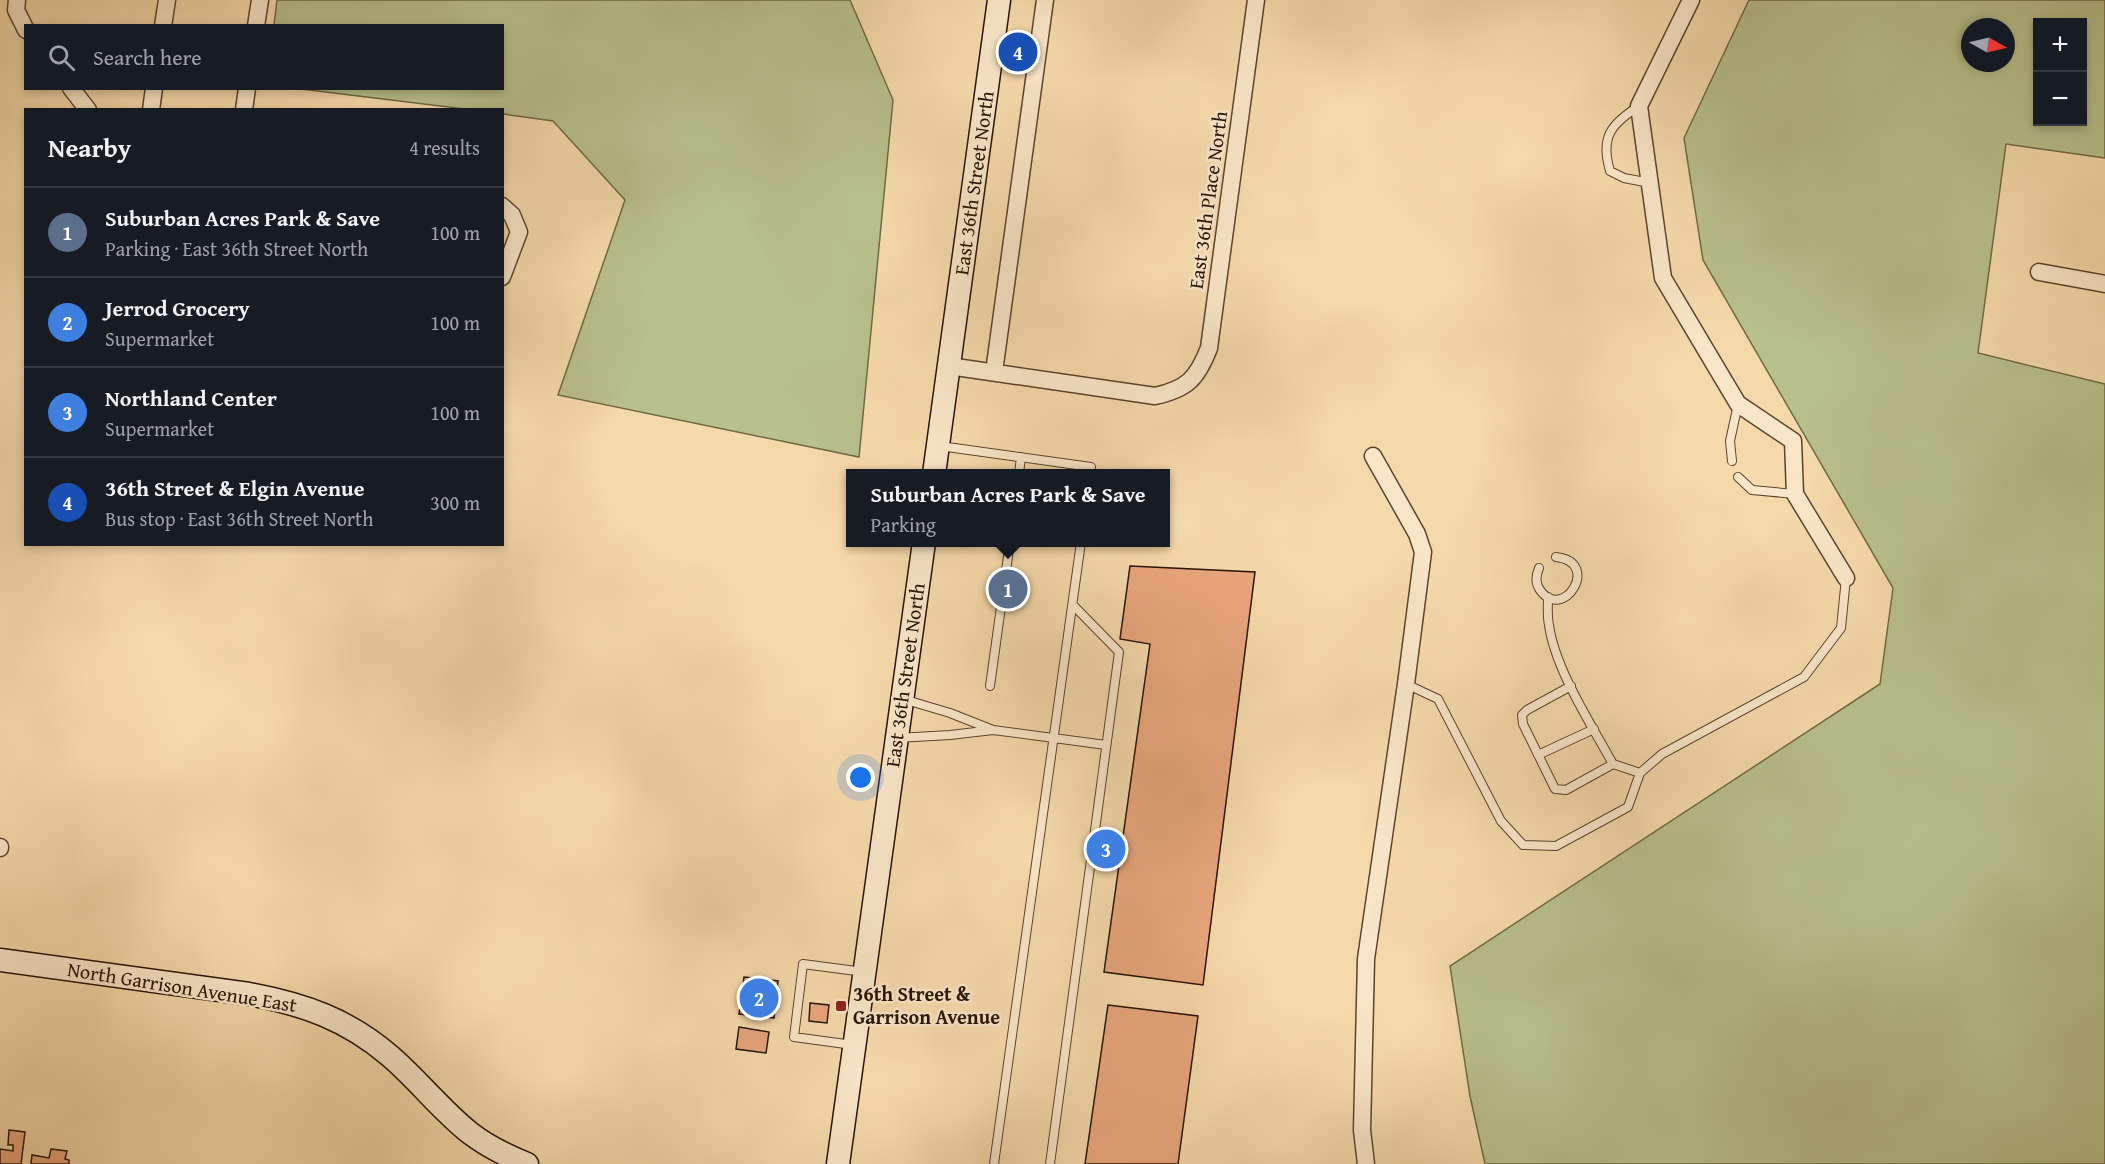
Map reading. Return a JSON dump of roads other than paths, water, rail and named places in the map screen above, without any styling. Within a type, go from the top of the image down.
[{"type":"main road","name":"East 36th Street North","points":[[935,469],[999,0]]},
{"type":"main road","name":"East 36th Street North","points":[[838,1164],[923,547]]},
{"type":"main road","name":"North Garrison Avenue East","points":[[0,960],[249,994],[289,1002],[317,1011],[354,1029],[390,1055],[470,1133],[507,1156],[527,1164]]},
{"type":"street","points":[[17,0],[16,10],[24,26]]},
{"type":"street","points":[[163,24],[167,0]]},
{"type":"street","points":[[256,24],[260,0]]},
{"type":"street","points":[[950,366],[994,372],[1045,0]]},
{"type":"street","name":"East 36th Place North","points":[[994,372],[1155,396],[1174,392],[1190,382],[1201,368],[1209,348],[1257,0]]},
{"type":"street","points":[[1691,0],[1639,106],[1664,278],[1738,404],[1793,441],[1796,494],[1846,578]]},
{"type":"street","points":[[73,90],[86,108]]},
{"type":"street","points":[[151,108],[154,90]]},
{"type":"street","points":[[244,108],[247,90]]},
{"type":"street","points":[[504,208],[512,215],[519,232],[504,272]]},
{"type":"street","points":[[2039,272],[2105,284]]},
{"type":"street","points":[[1366,1164],[1362,1130],[1366,958],[1423,552],[1417,534],[1373,456]]},
{"type":"lane","points":[[1639,106],[1620,118],[1607,136],[1605,154],[1610,171],[1624,178],[1650,183]]},
{"type":"lane","points":[[1732,461],[1730,441],[1738,404]]},
{"type":"lane","points":[[938,446],[1091,467],[1091,469]]},
{"type":"lane","points":[[1020,469],[1021,457]]},
{"type":"lane","points":[[1738,477],[1752,490],[1796,494]]},
{"type":"lane","points":[[990,686],[1009,547]]},
{"type":"lane","points":[[994,1164],[1080,547]]},
{"type":"lane","points":[[1539,568],[1536,581],[1542,593],[1548,597],[1568,596],[1573,591],[1578,578],[1577,572],[1569,561],[1556,557]]},
{"type":"lane","points":[[1406,684],[1438,699],[1501,821],[1523,845],[1556,846],[1628,807],[1640,773],[1662,754],[1804,677],[1841,628],[1846,578]]},
{"type":"lane","points":[[1548,597],[1549,624],[1555,650],[1571,687],[1612,764],[1640,773]]},
{"type":"lane","points":[[1050,1164],[1119,652],[1073,605]]},
{"type":"lane","points":[[1571,687],[1522,715],[1523,724],[1555,789],[1566,790],[1612,764]]},
{"type":"lane","points":[[902,698],[950,712],[993,730]]},
{"type":"lane","points":[[1538,755],[1594,729]]},
{"type":"lane","points":[[896,738],[993,730],[1106,745]]},
{"type":"lane","points":[[854,1045],[794,1037],[803,964],[864,972]]},
{"type":"place","name":"36th Street & Elgin Avenue","points":[[1018,52]]},
{"type":"place","name":"Suburban Acres Park & Save","points":[[1008,589]]},
{"type":"place","name":"Northland Center","points":[[1106,849]]},
{"type":"place","name":"Jerrod Grocery","points":[[759,998]]},
{"type":"place","name":"36th Street & Garrison Avenue","points":[[841,1006]]}]
